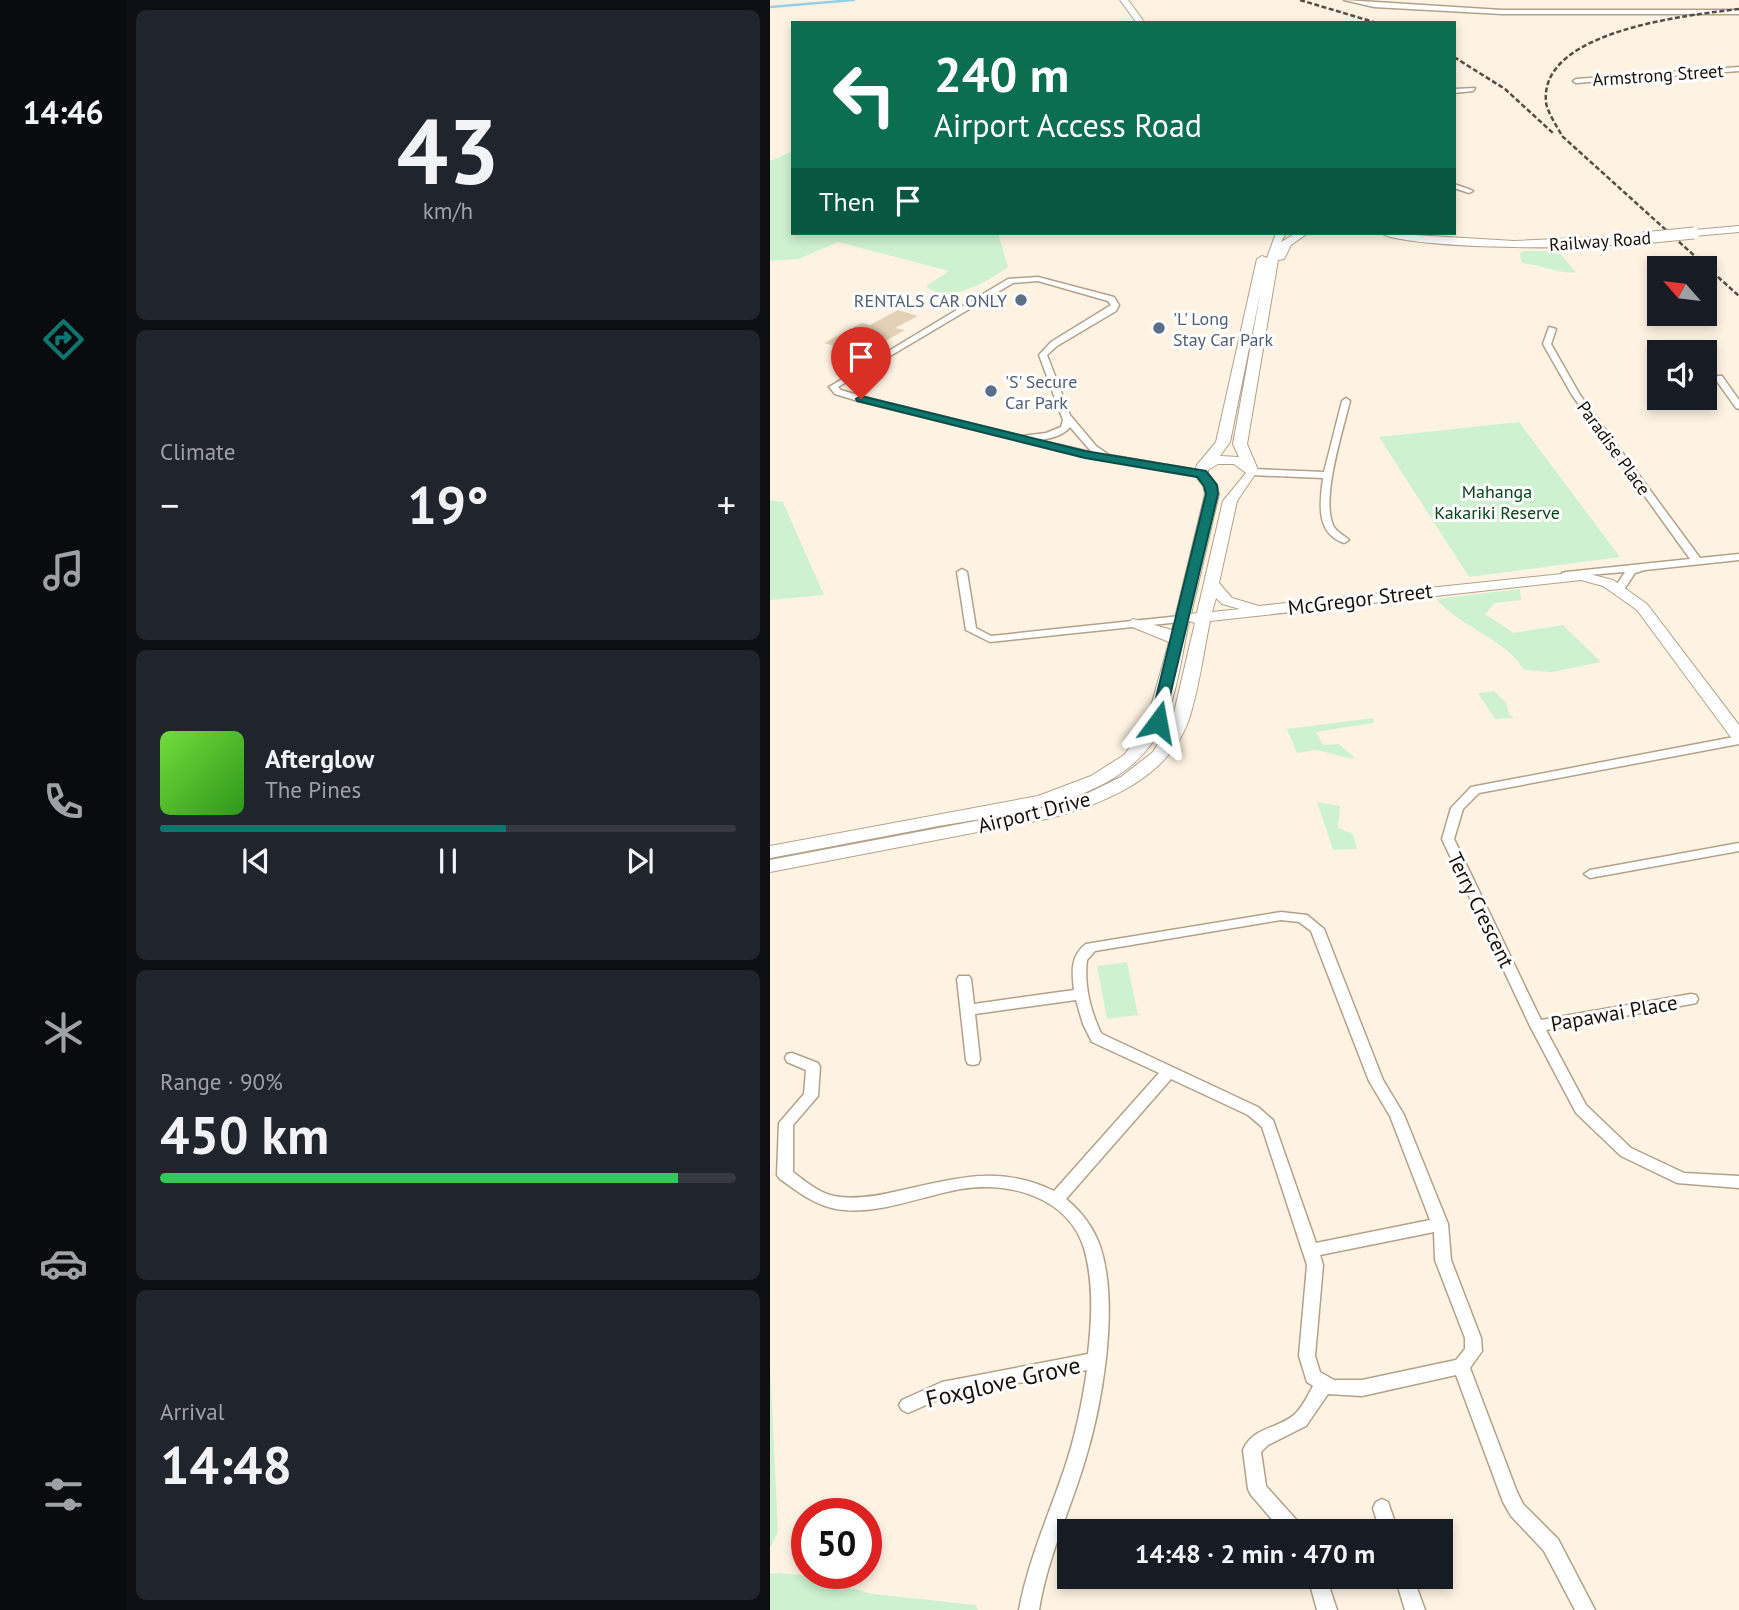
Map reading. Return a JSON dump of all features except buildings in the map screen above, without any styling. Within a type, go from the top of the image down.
[{"type":"main road","points":[[1124,0],[1140,21]]},
{"type":"main road","name":"Railway Road","points":[[1398,235],[1461,243],[1557,245],[1739,229]]},
{"type":"main road","points":[[1204,470],[1223,442],[1267,235]]},
{"type":"main road","points":[[1250,472],[1240,444],[1276,242],[1280,235]]},
{"type":"main road","points":[[1269,286],[1284,245],[1300,235]]},
{"type":"main road","points":[[1389,235],[1422,239]]},
{"type":"main road","name":"Railway Road","points":[[1412,235],[1461,243]]},
{"type":"main road","points":[[1204,470],[1232,459],[1250,472]]},
{"type":"main road","points":[[1204,470],[1223,484],[1239,482],[1250,472]]},
{"type":"main road","name":"Airport Drive","points":[[770,852],[1040,801],[1100,779],[1131,759],[1151,735],[1161,709],[1180,619],[1212,494],[1204,470]]},
{"type":"main road","name":"Airport Drive","points":[[770,866],[1038,815],[1072,806],[1111,790],[1157,757],[1176,732],[1230,501],[1250,472]]},
{"type":"main road","name":"McGregor Street","points":[[1180,619],[1563,576],[1597,579],[1619,589],[1642,607],[1739,738]]},
{"type":"main road","points":[[1211,584],[1227,601],[1271,609]]},
{"type":"main road","points":[[1133,624],[1166,633],[1176,639]]},
{"type":"street","points":[[1347,0],[1374,5],[1502,12],[1739,12]]},
{"type":"street","name":"Armstrong Street","points":[[1576,81],[1739,69]]},
{"type":"street","points":[[1456,91],[1474,89]]},
{"type":"street","points":[[1456,187],[1469,191]]},
{"type":"street","points":[[1025,438],[1048,436],[1062,431],[1068,423],[1043,355],[1115,305],[1107,298],[1031,278],[1007,283],[833,387],[838,392],[861,399],[1025,438],[1115,459],[1204,470]]},
{"type":"street","name":"Paradise Place","points":[[1552,329],[1547,344],[1576,395],[1696,561]]},
{"type":"street","points":[[1719,377],[1739,406]]},
{"type":"street","points":[[1344,540],[1335,535],[1326,520],[1329,475],[1346,401]]},
{"type":"street","points":[[1063,413],[1094,448],[1115,459]]},
{"type":"street","points":[[1250,472],[1329,475]]},
{"type":"street","points":[[1563,576],[1739,557]]},
{"type":"street","points":[[1619,589],[1631,571],[1644,567]]},
{"type":"street","name":"McGregor Street","points":[[962,572],[971,630],[980,636],[1002,639],[1180,619]]},
{"type":"street","name":"Terry Crescent","points":[[1739,738],[1475,790],[1457,808],[1448,839],[1537,1026],[1581,1109],[1626,1152],[1682,1179],[1739,1182]]},
{"type":"street","points":[[1590,874],[1739,847]]},
{"type":"street","points":[[1281,916],[1308,920],[1320,935],[1376,1081],[1397,1115],[1440,1224],[1443,1260],[1474,1346],[1472,1357],[1461,1366],[1362,1388],[1342,1390],[1324,1385],[1313,1377],[1308,1364],[1316,1275],[1312,1250],[1272,1129],[1265,1119],[1169,1072],[1094,1035],[1083,994],[1080,962],[1086,950],[1097,945],[1281,916]]},
{"type":"street","points":[[964,979],[973,1059]]},
{"type":"street","points":[[967,1010],[1083,994]]},
{"type":"street","name":"Papawai Place","points":[[1537,1026],[1691,999]]},
{"type":"street","points":[[792,1058],[813,1068],[811,1096],[786,1124],[785,1175],[823,1200],[857,1203],[961,1183],[990,1181],[1021,1185],[1056,1200],[1084,1229],[1096,1262],[1099,1285],[1098,1360],[1077,1457],[1041,1556],[1030,1610]]},
{"type":"street","points":[[1056,1200],[1169,1072]]},
{"type":"street","points":[[1312,1250],[1440,1224]]},
{"type":"street","name":"Foxglove Grove","points":[[908,1405],[942,1390],[1098,1360]]},
{"type":"street","points":[[1461,1366],[1509,1496],[1517,1510],[1551,1545],[1585,1610]]},
{"type":"street","points":[[1283,1519],[1257,1489],[1252,1450],[1262,1439],[1300,1420],[1324,1385]]},
{"type":"street","points":[[1382,1508],[1385,1519]]},
{"type":"street","points":[[1321,1589],[1327,1610]]},
{"type":"street","points":[[1408,1589],[1415,1610]]},
{"type":"green space","points":[[791,152],[791,235],[999,235],[1008,267],[968,289],[945,293],[935,292],[926,286],[949,271],[838,242],[799,259],[770,261],[770,161]]},
{"type":"green space","points":[[1523,251],[1558,251],[1576,272],[1522,263],[1520,254]]},
{"type":"green space","name":"Mahanga Kakariki Reserve","points":[[1519,422],[1620,557],[1469,577],[1379,437]]},
{"type":"green space","points":[[770,500],[783,502],[824,595],[770,600]]},
{"type":"green space","points":[[1520,589],[1521,600],[1495,603],[1485,614],[1514,633],[1563,625],[1601,662],[1552,672],[1524,670],[1516,659],[1495,641],[1457,618],[1436,599]]},
{"type":"green space","points":[[1494,691],[1506,703],[1509,714],[1514,718],[1495,719],[1478,693]]},
{"type":"green space","points":[[1373,718],[1374,723],[1316,732],[1323,745],[1339,744],[1354,757],[1352,759],[1316,750],[1297,753],[1287,729]]},
{"type":"green space","points":[[1317,802],[1340,806],[1338,828],[1353,834],[1357,849],[1333,850]]},
{"type":"green space","points":[[1127,962],[1138,1015],[1107,1019],[1097,966]]},
{"type":"green space","points":[[770,1362],[778,1532],[770,1548]]},
{"type":"green space","points":[[770,1574],[791,1574],[791,1589],[855,1589],[873,1594],[976,1605],[978,1610],[770,1610]]},
{"type":"waterway","points":[[770,7],[854,0]]},
{"type":"railway","points":[[1300,0],[1370,21]]},
{"type":"railway","points":[[1739,9],[1655,22],[1591,43],[1566,58],[1550,78],[1546,102],[1562,136],[1739,296]]},
{"type":"railway","points":[[1456,58],[1505,89],[1554,134]]},
{"type":"place","name":"RENTALS CAR ONLY","points":[[1021,300]]},
{"type":"place","name":"'L' Long Stay Car Park","points":[[1159,328]]},
{"type":"place","name":"'S' Secure Car Park","points":[[991,391]]},
{"type":"route","points":[[861,399],[1085,454],[1201,474],[1210,485],[1212,494],[1180,619],[1158,722]]}]
